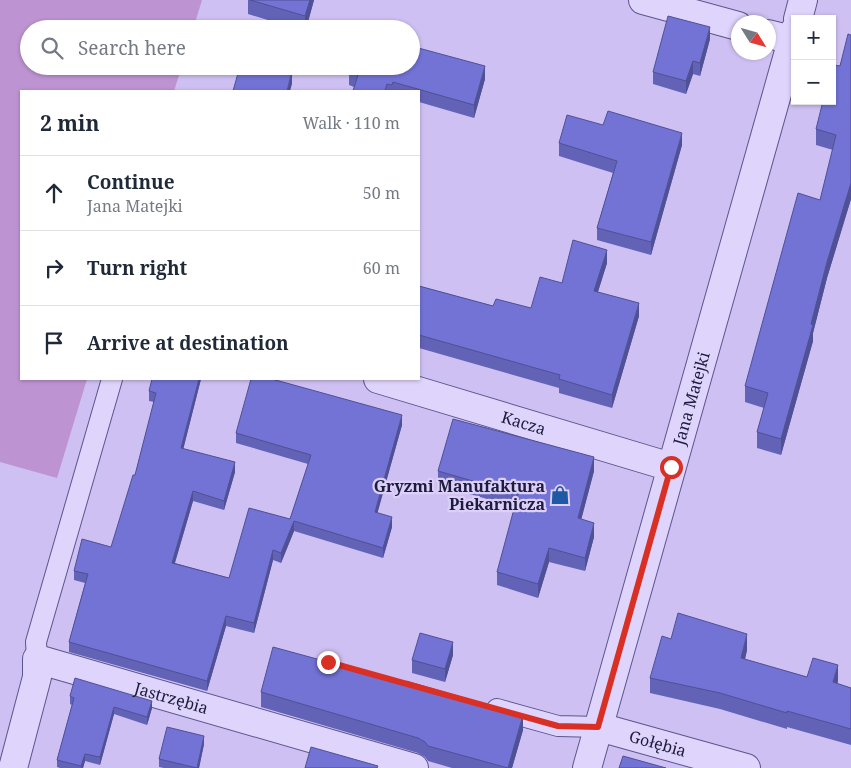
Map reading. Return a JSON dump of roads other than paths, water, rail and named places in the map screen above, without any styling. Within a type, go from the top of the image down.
[{"type":"street","points":[[643,0],[731,24]]},
{"type":"street","name":"Jana Matejki","points":[[587,768],[671,467],[788,31],[803,0]]},
{"type":"street","name":"Kacza","points":[[381,380],[671,467]]},
{"type":"street","points":[[12,768],[37,677],[37,660]]},
{"type":"street","name":"Jastrzębia","points":[[37,660],[414,768]]},
{"type":"street","name":"Gołębia","points":[[598,727],[746,768]]},
{"type":"lane","points":[[37,660],[36,642],[112,380]]},
{"type":"lane","points":[[482,705],[558,726],[598,727]]},
{"type":"place","name":"Gryzmi Manufaktura Piekarnicza","points":[[560,495]]}]
